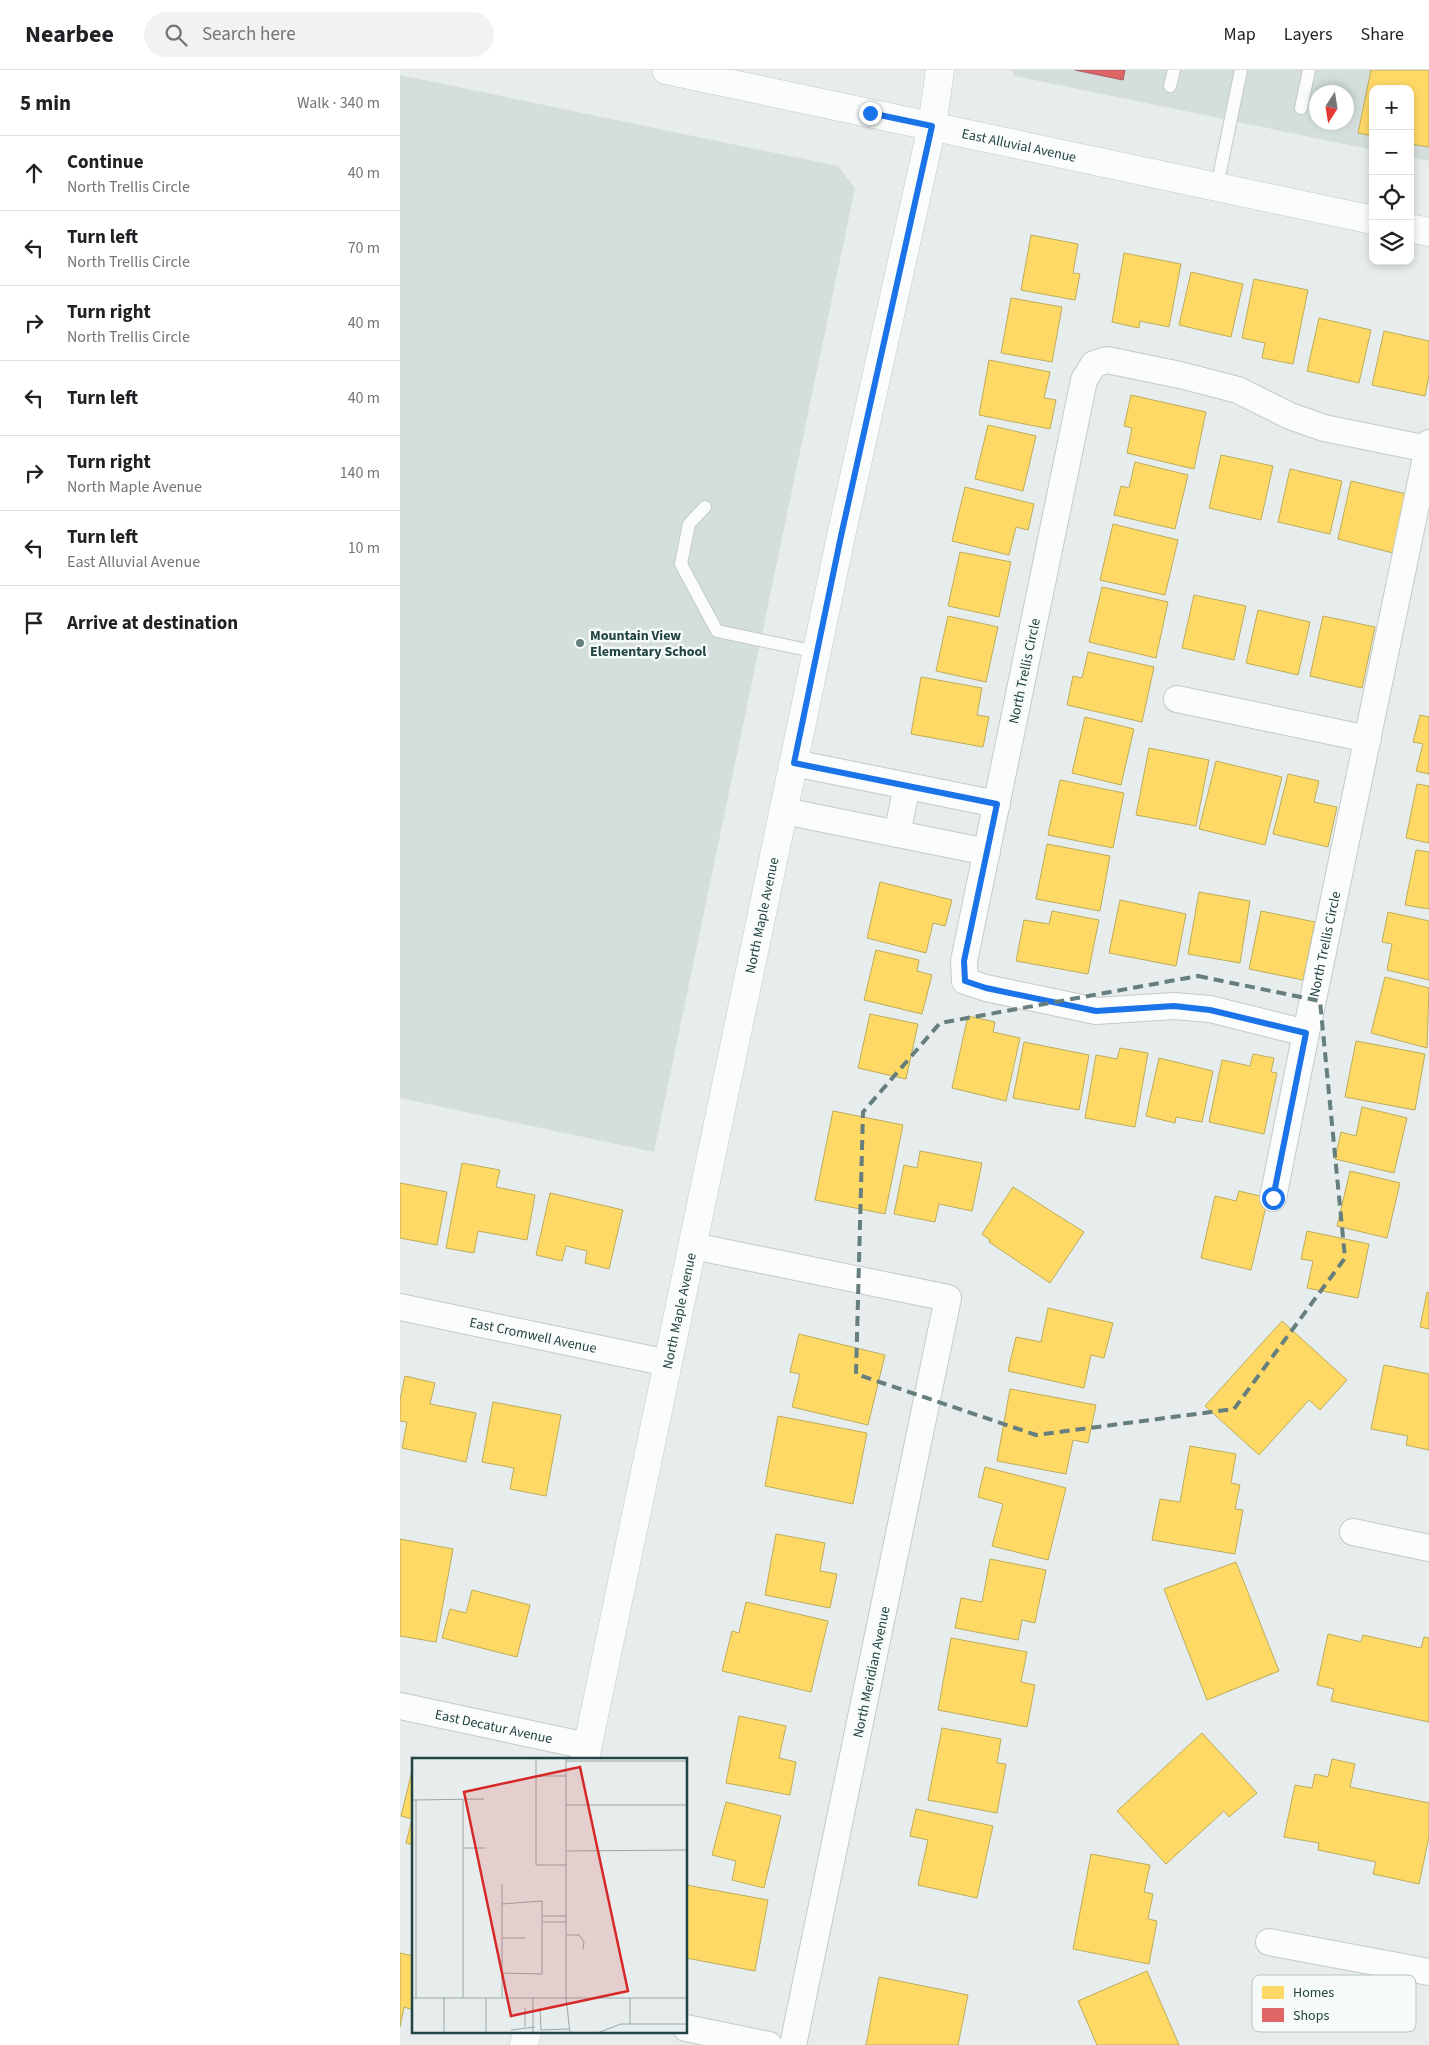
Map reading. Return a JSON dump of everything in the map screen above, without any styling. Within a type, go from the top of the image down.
[{"type":"street","name":"East Alluvial Avenue","points":[[666,70],[1369,219]]},
{"type":"street","name":"North Maple Avenue","points":[[586,1752],[817,652],[932,126],[940,70]]},
{"type":"street","points":[[1414,229],[1429,232]]},
{"type":"street","name":"North Trellis Circle","points":[[1273,1198],[1428,446],[1324,428],[1290,416],[1238,390],[1180,375],[1107,360],[1094,364],[1084,380],[964,961],[965,981],[986,988],[1096,1011],[1174,1006],[1210,1010],[1306,1033]]},
{"type":"street","points":[[1177,699],[1368,739]]},
{"type":"street","points":[[794,763],[997,804]]},
{"type":"street","points":[[897,834],[907,786]]},
{"type":"street","points":[[784,811],[987,852]]},
{"type":"street","name":"North Meridian Avenue","points":[[693,1246],[948,1298],[793,2045]]},
{"type":"street","name":"East Cromwell Avenue","points":[[400,1307],[668,1362]]},
{"type":"street","points":[[1353,1532],[1429,1548]]},
{"type":"street","name":"East Decatur Avenue","points":[[400,1706],[586,1752]]},
{"type":"street","points":[[1268,1942],[1429,1972]]},
{"type":"street","points":[[688,2028],[769,2045]]},
{"type":"street","points":[[524,2045],[527,2032]]},
{"type":"lane","points":[[1170,86],[1174,70]]},
{"type":"lane","points":[[1216,186],[1241,70]]},
{"type":"lane","points":[[1301,108],[1309,70]]},
{"type":"lane","points":[[704,507],[689,524],[681,564],[718,631],[817,652]]},
{"type":"highlighted area","points":[[1198,976],[1320,1001],[1345,1258],[1234,1409],[1036,1435],[856,1374],[863,1112],[940,1023]]},
{"type":"shaded area","points":[[1011,70],[1429,70],[1429,161],[1414,158],[1414,85],[1369,85],[1369,149],[1015,76]]},
{"type":"shaded area","name":"Mountain View Elementary School","points":[[400,75],[838,166],[855,188],[654,1152],[400,1098]]},
{"type":"building: Homes","points":[[1371,70],[1429,70],[1429,147],[1414,145],[1414,85],[1369,85],[1369,135],[1358,133]]},
{"type":"building: Homes","points":[[1031,235],[1078,244],[1073,273],[1080,274],[1075,300],[1021,290]]},
{"type":"building: Homes","points":[[1124,253],[1181,264],[1169,327],[1140,321],[1139,328],[1112,322]]},
{"type":"building: Homes","points":[[1191,272],[1243,284],[1231,337],[1179,325]]},
{"type":"building: Homes","points":[[1254,279],[1308,290],[1293,364],[1262,358],[1265,343],[1242,338]]},
{"type":"building: Homes","points":[[1011,298],[1062,307],[1052,362],[1001,353]]},
{"type":"building: Homes","points":[[1319,318],[1371,330],[1359,383],[1307,371]]},
{"type":"building: Homes","points":[[1384,331],[1429,341],[1429,376],[1425,396],[1372,385]]},
{"type":"building: Homes","points":[[989,360],[1050,372],[1044,398],[1056,400],[1050,429],[979,415]]},
{"type":"building: Homes","points":[[1131,395],[1206,412],[1194,469],[1127,453],[1132,428],[1124,426]]},
{"type":"building: Homes","points":[[988,425],[1036,436],[1023,491],[975,479]]},
{"type":"building: Homes","points":[[1221,455],[1273,466],[1261,520],[1209,508]]},
{"type":"building: Homes","points":[[1135,462],[1188,475],[1175,529],[1114,515],[1121,486],[1129,488]]},
{"type":"building: Homes","points":[[1290,469],[1342,481],[1330,534],[1278,522]]},
{"type":"building: Homes","points":[[1351,481],[1406,494],[1393,553],[1338,539]]},
{"type":"building: Homes","points":[[965,487],[1034,504],[1028,530],[1016,527],[1009,555],[952,541]]},
{"type":"building: Homes","points":[[1113,524],[1178,540],[1165,595],[1100,580]]},
{"type":"building: Homes","points":[[960,552],[1011,562],[999,617],[948,606]]},
{"type":"building: Homes","points":[[1102,587],[1168,602],[1156,658],[1089,642]]},
{"type":"building: Homes","points":[[1194,595],[1246,606],[1234,660],[1182,648]]},
{"type":"building: Homes","points":[[1258,610],[1310,622],[1298,675],[1246,663]]},
{"type":"building: Homes","points":[[948,616],[998,627],[986,682],[936,671]]},
{"type":"building: Homes","points":[[1323,616],[1375,627],[1362,688],[1310,676]]},
{"type":"building: Homes","points":[[1088,652],[1154,667],[1142,722],[1067,705],[1073,676],[1082,678]]},
{"type":"building: Homes","points":[[921,677],[982,688],[977,715],[989,717],[983,747],[911,734]]},
{"type":"building: Homes","points":[[1420,715],[1429,717],[1429,774],[1416,771],[1423,744],[1413,742]]},
{"type":"building: Homes","points":[[1085,717],[1134,729],[1121,785],[1072,773]]},
{"type":"building: Homes","points":[[1149,748],[1209,760],[1196,826],[1136,815]]},
{"type":"building: Homes","points":[[1216,761],[1282,777],[1265,845],[1199,829]]},
{"type":"building: Homes","points":[[1288,774],[1319,781],[1314,802],[1337,807],[1328,847],[1273,834]]},
{"type":"building: Homes","points":[[1060,780],[1124,793],[1113,848],[1048,835]]},
{"type":"building: Homes","points":[[1417,784],[1429,786],[1429,843],[1406,838]]},
{"type":"building: Homes","points":[[1047,844],[1110,856],[1100,911],[1036,899]]},
{"type":"building: Homes","points":[[1416,850],[1429,852],[1429,909],[1405,905]]},
{"type":"building: Homes","points":[[880,882],[952,900],[945,926],[933,923],[926,953],[867,938]]},
{"type":"building: Homes","points":[[1199,892],[1250,901],[1240,963],[1188,954]]},
{"type":"building: Homes","points":[[1120,900],[1186,914],[1176,966],[1109,953]]},
{"type":"building: Homes","points":[[1052,911],[1099,920],[1088,974],[1016,961],[1024,920],[1049,924]]},
{"type":"building: Homes","points":[[1261,911],[1315,922],[1303,980],[1249,969]]},
{"type":"building: Homes","points":[[1388,912],[1429,921],[1429,980],[1387,970],[1392,944],[1382,942]]},
{"type":"building: Homes","points":[[876,950],[919,960],[917,971],[932,975],[922,1014],[864,1000]]},
{"type":"building: Homes","points":[[1385,977],[1429,988],[1427,1048],[1371,1033]]},
{"type":"building: Homes","points":[[870,1014],[918,1024],[906,1079],[858,1068]]},
{"type":"building: Homes","points":[[968,1016],[995,1022],[993,1032],[1020,1038],[1006,1101],[952,1088]]},
{"type":"building: Homes","points":[[1356,1041],[1425,1054],[1415,1110],[1345,1097]]},
{"type":"building: Homes","points":[[1024,1042],[1089,1055],[1079,1110],[1013,1098]]},
{"type":"building: Homes","points":[[1120,1048],[1148,1053],[1135,1127],[1085,1118],[1096,1055],[1117,1059]]},
{"type":"building: Homes","points":[[1253,1054],[1274,1058],[1271,1072],[1277,1073],[1264,1134],[1209,1122],[1222,1060],[1250,1066]]},
{"type":"building: Homes","points":[[1159,1058],[1213,1071],[1202,1122],[1176,1117],[1175,1123],[1146,1116]]},
{"type":"building: Homes","points":[[1362,1107],[1407,1118],[1394,1173],[1335,1159],[1341,1132],[1356,1136]]},
{"type":"building: Homes","points":[[833,1111],[903,1125],[885,1214],[815,1200]]},
{"type":"building: Homes","points":[[920,1151],[982,1163],[972,1211],[939,1204],[935,1222],[894,1214],[904,1165],[917,1168]]},
{"type":"building: Homes","points":[[462,1163],[500,1170],[496,1187],[535,1195],[527,1240],[478,1231],[474,1253],[446,1248]]},
{"type":"building: Homes","points":[[1350,1171],[1400,1183],[1387,1238],[1337,1226]]},
{"type":"building: Homes","points":[[400,1183],[447,1192],[437,1245],[400,1238]]},
{"type":"building: Homes","points":[[1013,1187],[1084,1232],[1050,1283],[989,1242],[990,1240],[982,1234]]},
{"type":"building: Homes","points":[[1239,1191],[1268,1198],[1251,1270],[1201,1258],[1215,1196],[1236,1201]]},
{"type":"building: Homes","points":[[550,1193],[623,1210],[609,1269],[585,1263],[587,1251],[566,1246],[562,1261],[536,1255]]},
{"type":"building: Homes","points":[[1307,1231],[1369,1244],[1358,1298],[1307,1288],[1313,1261],[1301,1259]]},
{"type":"building: Homes","points":[[1427,1292],[1429,1293],[1429,1329],[1420,1327]]},
{"type":"building: Homes","points":[[1048,1308],[1113,1323],[1104,1358],[1091,1355],[1084,1388],[1008,1371],[1016,1337],[1041,1342]]},
{"type":"building: Homes","points":[[1282,1321],[1347,1380],[1320,1410],[1309,1400],[1259,1455],[1205,1406]]},
{"type":"building: Homes","points":[[799,1334],[885,1355],[868,1425],[792,1407],[800,1374],[790,1372]]},
{"type":"building: Homes","points":[[1384,1365],[1429,1374],[1429,1450],[1406,1445],[1408,1436],[1371,1429]]},
{"type":"building: Homes","points":[[405,1376],[435,1383],[430,1404],[476,1413],[466,1462],[402,1448],[407,1422],[400,1421],[400,1400]]},
{"type":"building: Homes","points":[[1010,1389],[1096,1405],[1088,1443],[1073,1440],[1066,1474],[997,1461]]},
{"type":"building: Homes","points":[[493,1402],[561,1415],[546,1496],[510,1489],[514,1468],[482,1462]]},
{"type":"building: Homes","points":[[778,1416],[867,1433],[853,1504],[765,1486]]},
{"type":"building: Homes","points":[[1190,1446],[1236,1454],[1231,1483],[1240,1485],[1235,1509],[1243,1510],[1235,1554],[1152,1540],[1160,1499],[1180,1502]]},
{"type":"building: Homes","points":[[985,1467],[1066,1488],[1048,1560],[992,1546],[1003,1504],[978,1497]]},
{"type":"building: Homes","points":[[776,1534],[825,1543],[820,1571],[837,1574],[830,1608],[765,1595]]},
{"type":"building: Homes","points":[[400,1539],[453,1549],[436,1642],[400,1636]]},
{"type":"building: Homes","points":[[990,1559],[1046,1570],[1035,1623],[1022,1620],[1018,1640],[955,1628],[961,1598],[982,1602]]},
{"type":"building: Homes","points":[[1236,1562],[1279,1671],[1207,1700],[1164,1589]]},
{"type":"building: Homes","points":[[472,1590],[530,1605],[517,1657],[442,1638],[450,1609],[466,1613]]},
{"type":"building: Homes","points":[[746,1602],[828,1621],[811,1692],[722,1671],[732,1631],[739,1633]]},
{"type":"building: Homes","points":[[1328,1634],[1361,1642],[1363,1635],[1421,1648],[1424,1637],[1429,1638],[1429,1722],[1331,1701],[1334,1689],[1317,1685]]},
{"type":"building: Homes","points":[[951,1638],[1027,1652],[1021,1682],[1035,1685],[1027,1727],[938,1710]]},
{"type":"building: Homes","points":[[739,1716],[786,1726],[779,1758],[796,1762],[790,1795],[726,1783]]},
{"type":"building: Homes","points":[[942,1728],[1001,1739],[997,1763],[1006,1764],[997,1813],[928,1800]]},
{"type":"building: Homes","points":[[1202,1733],[1257,1793],[1229,1817],[1224,1811],[1166,1864],[1117,1811]]},
{"type":"building: Homes","points":[[1332,1759],[1355,1764],[1350,1787],[1429,1803],[1429,1837],[1419,1884],[1373,1874],[1376,1862],[1318,1850],[1319,1843],[1284,1837],[1295,1785],[1312,1788],[1315,1774],[1328,1777]]},
{"type":"building: Homes","points":[[412,1771],[412,1819],[401,1816]]},
{"type":"building: Homes","points":[[726,1802],[781,1816],[764,1888],[732,1880],[736,1861],[712,1855]]},
{"type":"building: Homes","points":[[916,1809],[993,1826],[977,1898],[918,1885],[928,1840],[910,1836]]},
{"type":"building: Homes","points":[[412,1819],[412,1844],[406,1843]]},
{"type":"building: Homes","points":[[1091,1854],[1150,1865],[1144,1892],[1153,1894],[1148,1919],[1157,1921],[1149,1964],[1073,1949]]},
{"type":"building: Homes","points":[[688,1885],[768,1900],[755,1971],[688,1958]]},
{"type":"building: Homes","points":[[400,1953],[412,1956],[412,2009],[404,2007],[400,2027]]},
{"type":"building: Homes","points":[[1147,1971],[1179,2045],[1097,2045],[1078,2001]]},
{"type":"building: Homes","points":[[879,1977],[968,1995],[958,2045],[866,2045]]},
{"type":"building: Shops","points":[[1075,70],[1125,70],[1123,80]]},
{"type":"place","name":"Mountain View Elementary School","points":[[580,643]]},
{"type":"route","points":[[870,113],[932,126],[841,536],[794,763],[997,804],[964,961],[965,981],[986,988],[1096,1011],[1140,1010],[1174,1006],[1210,1010],[1306,1033],[1273,1198]]}]
